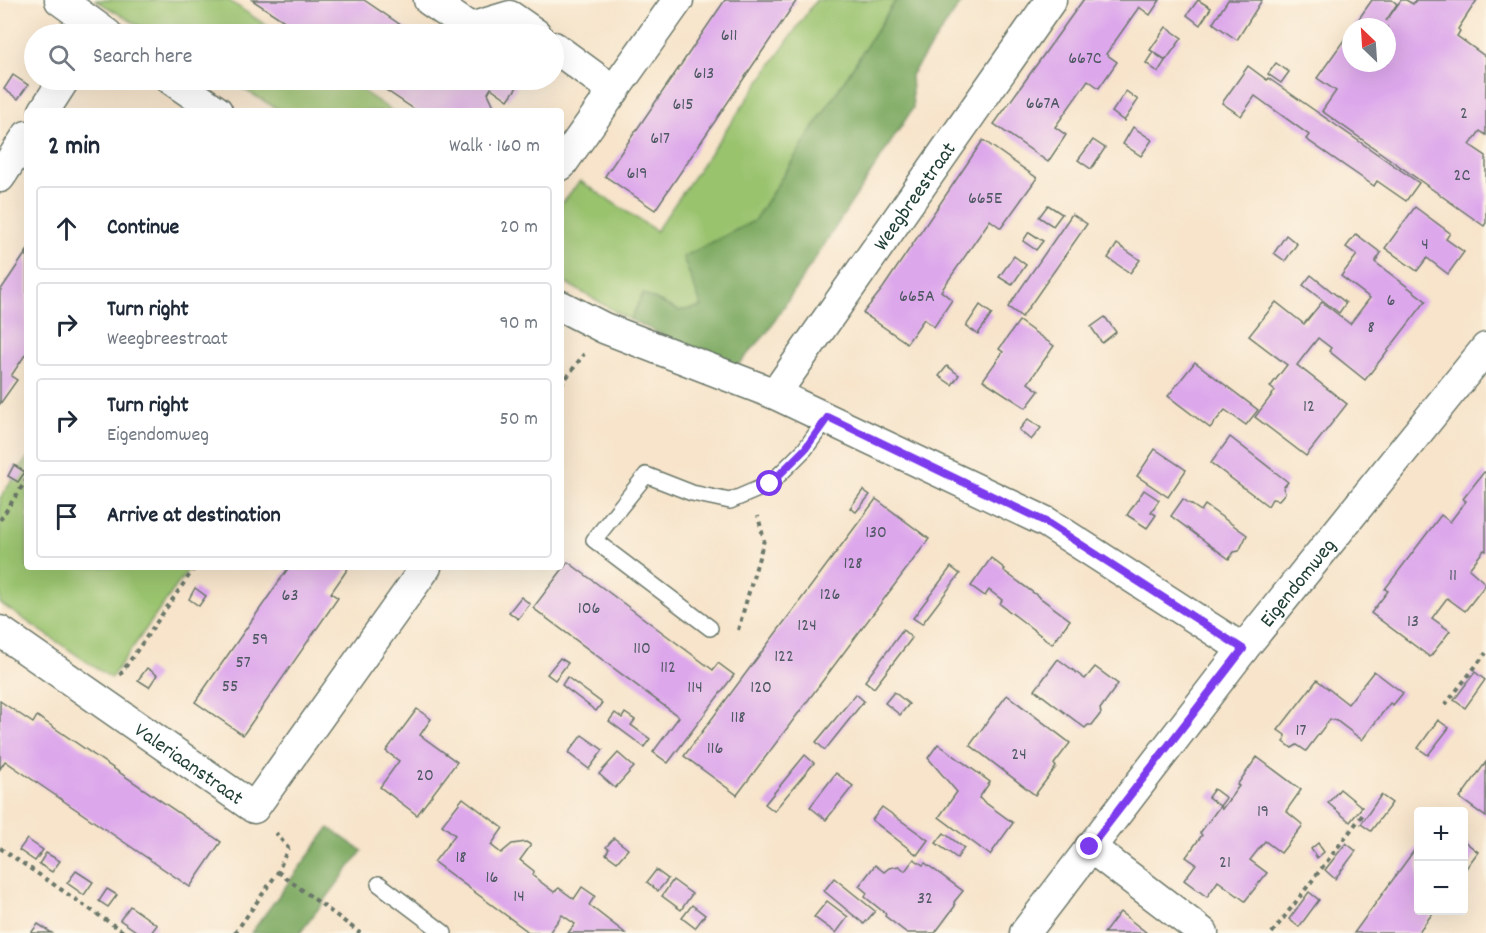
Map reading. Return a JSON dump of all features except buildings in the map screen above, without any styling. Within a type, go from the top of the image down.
[{"type":"street","points":[[60,0],[90,24]]},
{"type":"street","points":[[429,0],[465,24]]},
{"type":"street","points":[[564,161],[678,0]]},
{"type":"street","name":"Weegbreestraat","points":[[776,394],[1051,0]]},
{"type":"street","points":[[481,24],[510,16],[522,24]]},
{"type":"street","points":[[564,54],[614,91]]},
{"type":"street","points":[[46,108],[58,90]]},
{"type":"street","points":[[187,90],[213,108]]},
{"type":"street","points":[[0,177],[24,141]]},
{"type":"street","points":[[564,308],[604,328],[776,394],[828,417],[1046,522],[1243,649]]},
{"type":"street","name":"Eigendomweg","points":[[1025,933],[1243,649],[1486,348]]},
{"type":"street","name":"Valeriaanstraat","points":[[0,631],[254,808],[424,570]]},
{"type":"street","points":[[1090,847],[1203,933]]},
{"type":"lane","points":[[710,628],[594,540],[646,476],[692,493],[730,501],[770,484],[805,449],[828,417]]},
{"type":"lane","points":[[379,884],[444,933]]},
{"type":"path","points":[[0,520],[24,484]]},
{"type":"path","points":[[710,628],[735,640],[764,540],[751,492]]},
{"type":"path","points":[[100,702],[193,570]]},
{"type":"path","points":[[1444,705],[1486,653]]},
{"type":"path","points":[[235,933],[278,872],[288,848],[254,808]]},
{"type":"path","points":[[1272,933],[1364,813]]},
{"type":"path","points":[[0,848],[125,933]]},
{"type":"path","points":[[278,872],[360,933]]},
{"type":"green space","points":[[95,0],[228,0],[264,24],[136,24]]},
{"type":"green space","points":[[816,0],[896,0],[754,221],[683,257],[702,307],[679,311],[643,294],[630,320],[564,282],[564,200],[580,181],[656,231]]},
{"type":"green space","points":[[896,0],[963,0],[911,75],[913,108],[766,334],[735,368],[630,320],[643,294],[679,311],[702,307],[683,257],[754,221]]},
{"type":"green space","points":[[245,90],[361,90],[388,108],[276,108]]},
{"type":"green space","points":[[24,462],[24,570],[188,570],[111,678],[0,603],[0,498]]},
{"type":"green space","points":[[329,828],[362,851],[300,933],[251,933]]},
{"type":"route","points":[[770,484],[805,449],[828,417],[1046,522],[1243,649],[1090,847]]}]
